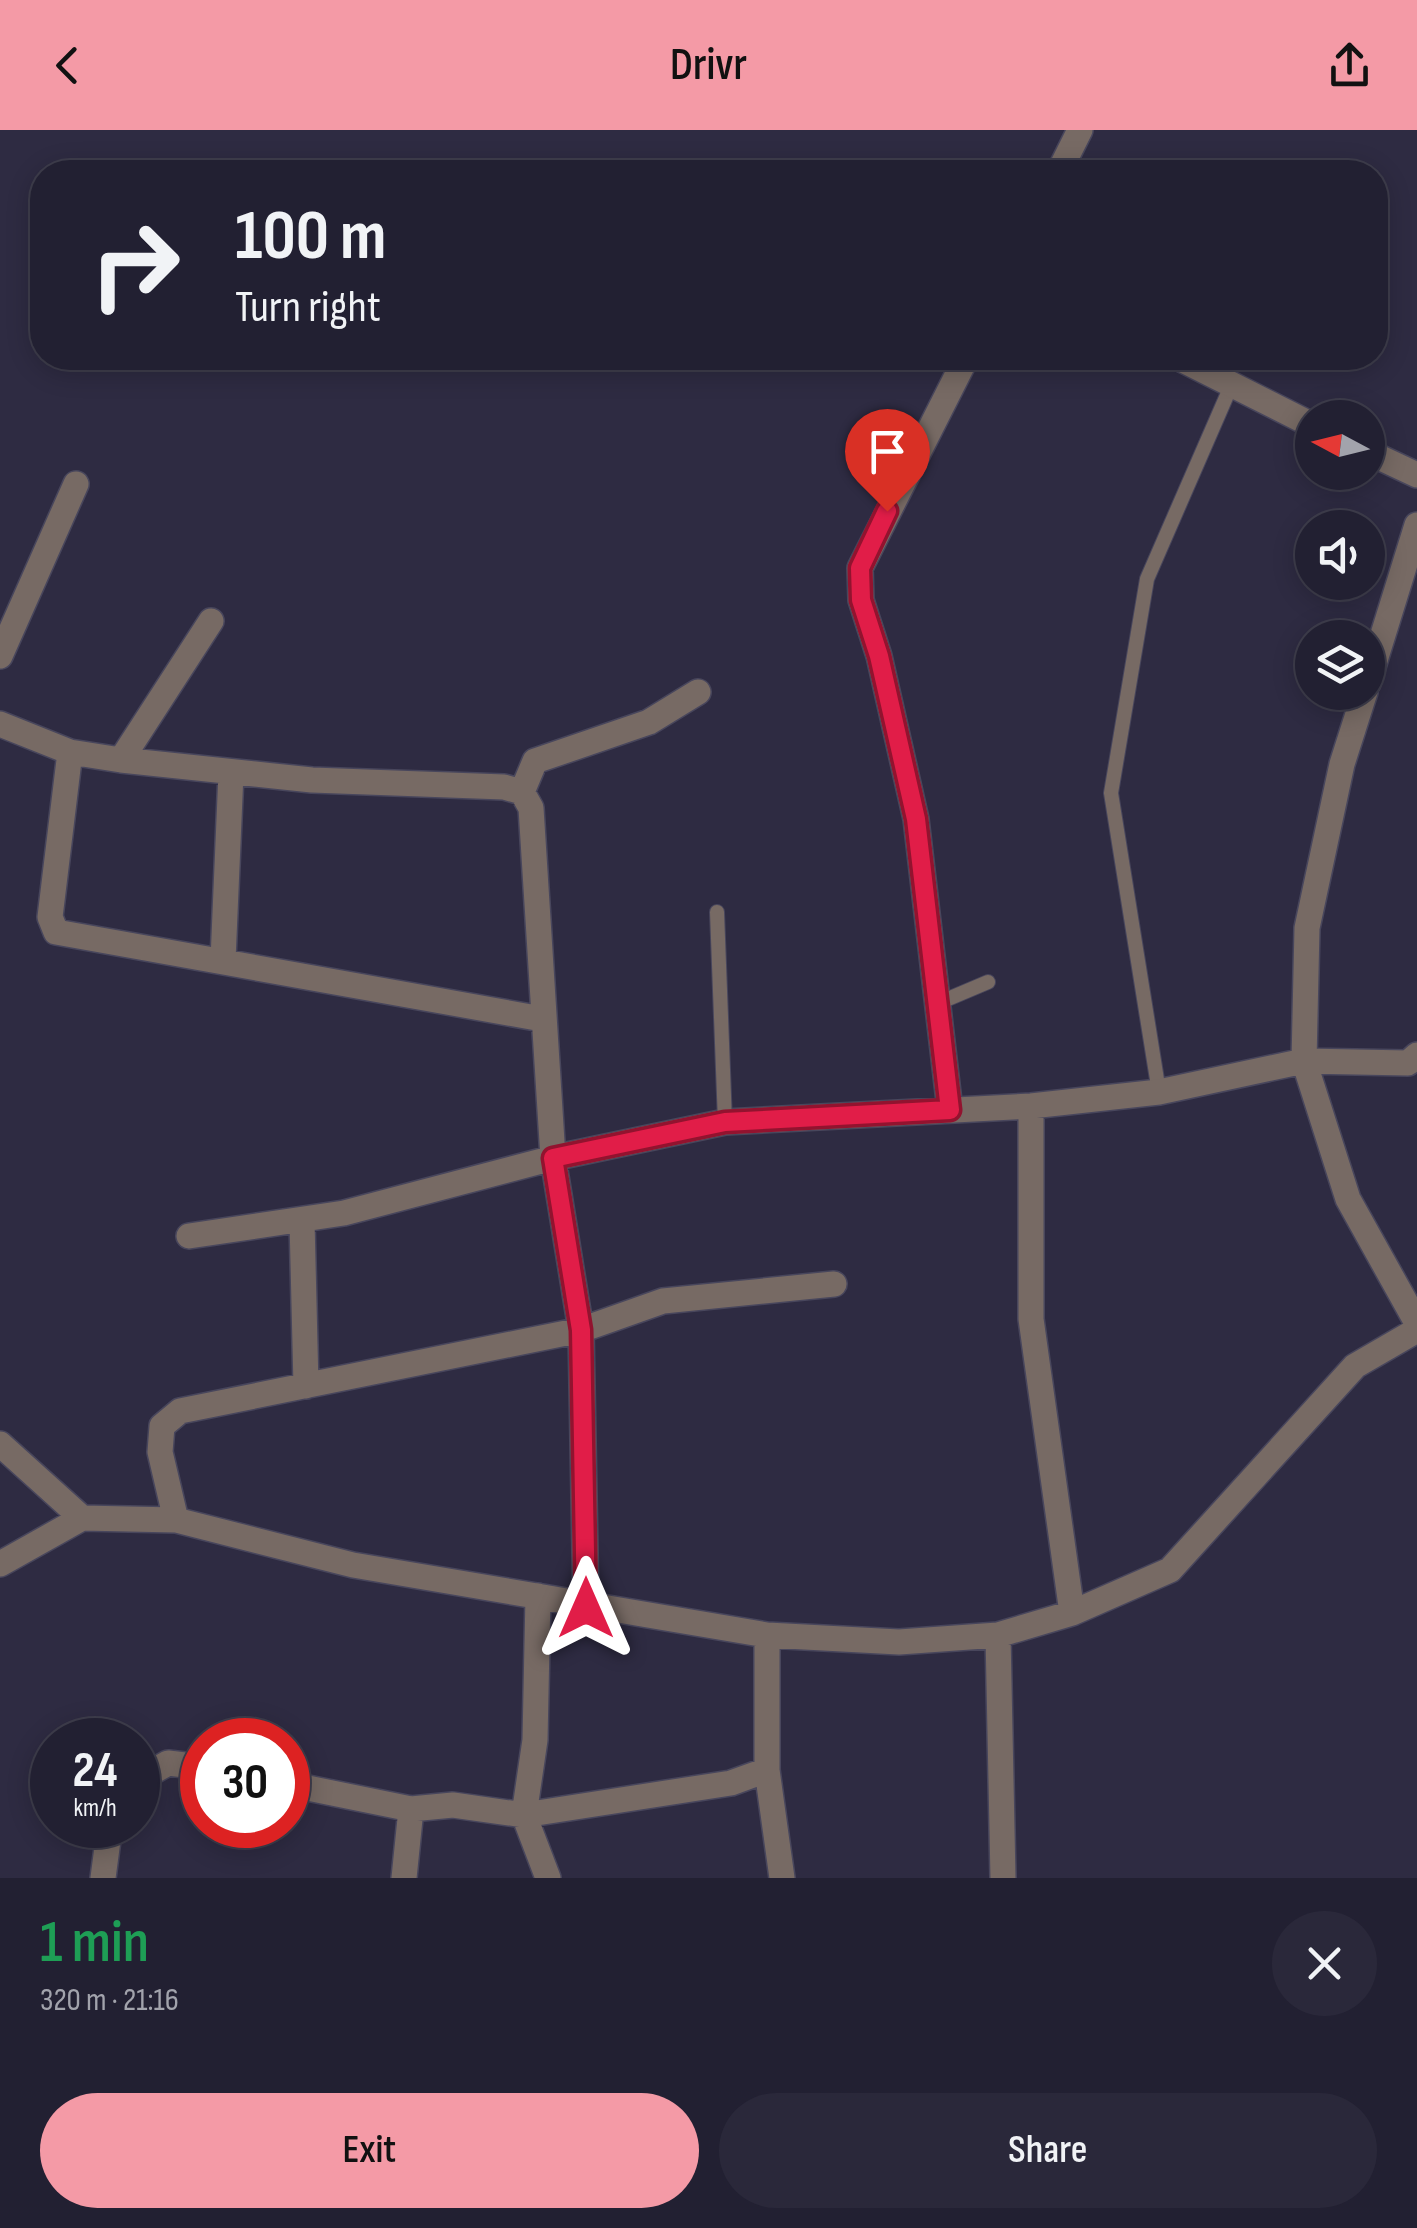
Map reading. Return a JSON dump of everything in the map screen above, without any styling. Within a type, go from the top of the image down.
[{"type":"street","points":[[1065,160],[1080,130]]},
{"type":"street","points":[[950,1110],[916,819],[879,656],[861,600],[860,568],[960,370]]},
{"type":"street","points":[[1202,370],[1295,417]]},
{"type":"street","points":[[1385,460],[1417,476]]},
{"type":"street","points":[[0,656],[76,484]]},
{"type":"street","points":[[1385,628],[1417,525]]},
{"type":"street","points":[[120,760],[211,621]]},
{"type":"street","points":[[522,792],[535,761],[649,722],[698,692]]},
{"type":"street","points":[[0,1564],[82,1518],[176,1520],[353,1566],[538,1596],[586,1608],[767,1634],[899,1642],[998,1635],[1072,1613],[1170,1570],[1355,1366],[1417,1326],[1348,1199],[1304,1061],[1307,928],[1342,764],[1358,710]]},
{"type":"street","points":[[0,724],[70,752],[120,760],[231,773],[504,786],[522,792],[531,808],[553,1158],[581,1330],[586,1608]]},
{"type":"street","points":[[70,752],[52,927],[56,932],[542,1019]]},
{"type":"street","points":[[223,960],[231,773]]},
{"type":"street","points":[[190,1236],[302,1221],[553,1158],[725,1122],[1032,1106],[1159,1092],[1304,1061],[1408,1063],[1417,1055]]},
{"type":"street","points":[[1032,1106],[1032,1318],[1072,1613]]},
{"type":"street","points":[[302,1221],[306,1386]]},
{"type":"street","points":[[176,1520],[160,1452],[162,1426],[180,1411],[581,1330],[662,1301],[834,1284]]},
{"type":"street","points":[[0,1444],[82,1518]]},
{"type":"street","points":[[538,1596],[534,1740],[524,1815],[548,1878]]},
{"type":"street","points":[[767,1634],[767,1770],[780,1877]]},
{"type":"street","points":[[998,1635],[1004,1878]]},
{"type":"street","points":[[310,1788],[412,1808],[454,1804],[524,1815],[731,1783],[767,1770]]},
{"type":"street","points":[[404,1878],[412,1808]]},
{"type":"street","points":[[103,1878],[107,1848]]},
{"type":"lane","points":[[1159,1092],[1111,792],[1148,579],[1232,386]]},
{"type":"lane","points":[[717,912],[725,1122]]},
{"type":"lane","points":[[936,1004],[988,982]]},
{"type":"route","points":[[586,1608],[581,1330],[553,1158],[725,1122],[950,1110],[916,819],[879,656],[861,600],[860,568],[887,511]]}]
